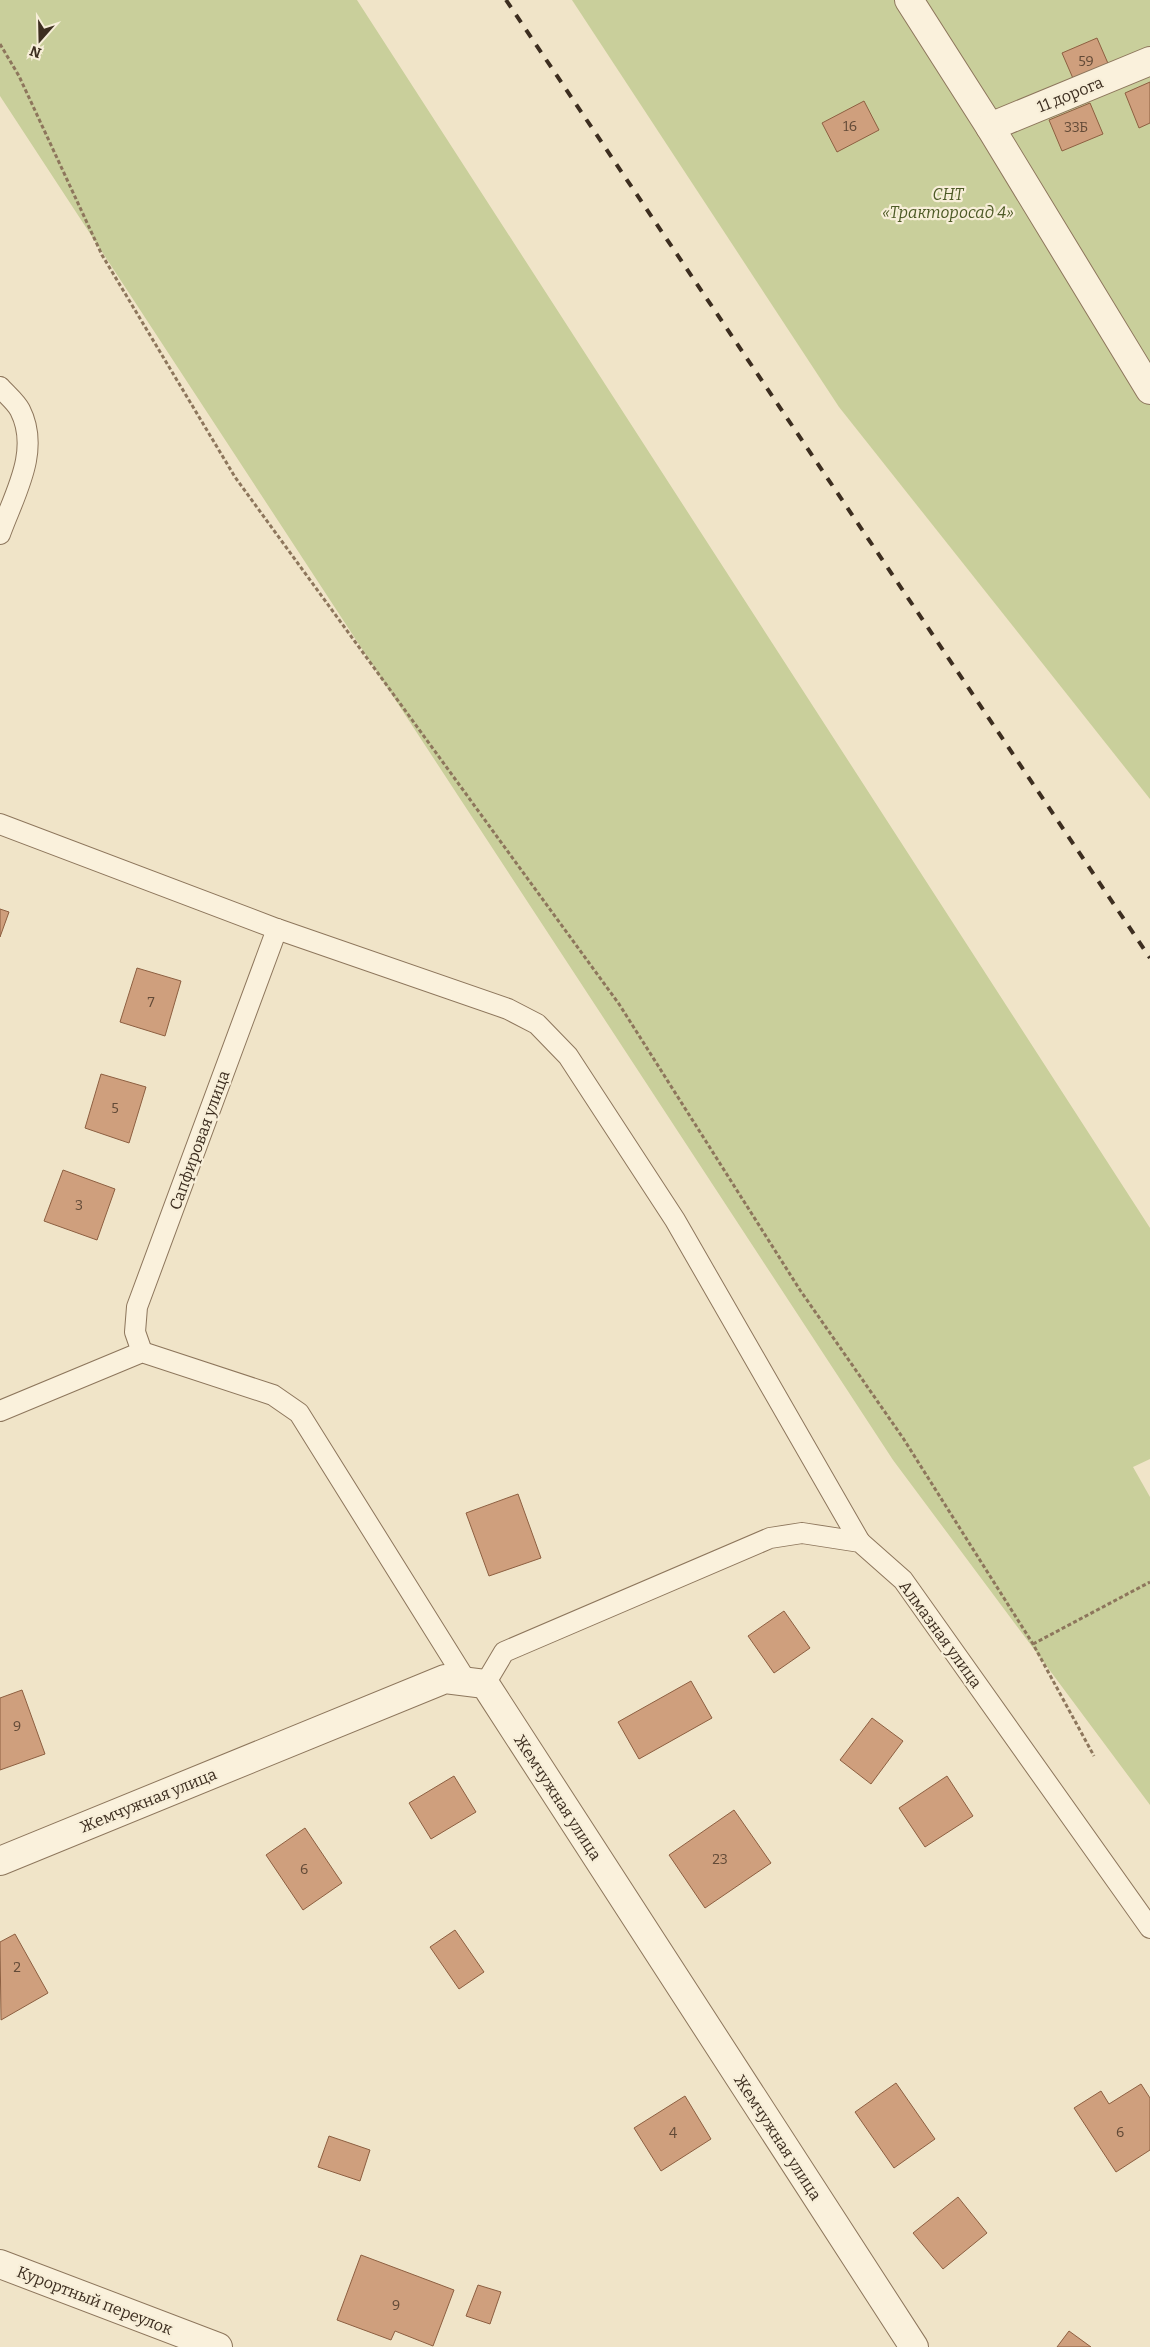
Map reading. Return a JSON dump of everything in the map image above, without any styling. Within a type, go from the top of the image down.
[{"type":"street","points":[[909,0],[990,126],[1148,383]]},
{"type":"street","name":"11 дорога","points":[[990,126],[1150,61]]},
{"type":"street","name":"Жемчужная улица","points":[[0,1861],[445,1679],[476,1683],[914,2347]]},
{"type":"street","name":"Курортный переулок","points":[[0,2264],[162,2337],[218,2347]]},
{"type":"lane","points":[[0,387],[19,408],[28,430],[27,460],[0,534]]},
{"type":"lane","points":[[0,824],[278,929],[508,1009],[537,1024],[562,1049],[675,1220],[860,1542]]},
{"type":"lane","name":"Сапфировая улица","points":[[142,1352],[135,1332],[137,1307],[278,929]]},
{"type":"lane","points":[[0,1411],[142,1352],[273,1395],[299,1413],[476,1683],[504,1652],[770,1538],[802,1533],[860,1542]]},
{"type":"lane","name":"Алмазная улица","points":[[860,1542],[903,1580],[1150,1928]]},
{"type":"path","points":[[0,44],[19,76],[102,255],[235,477],[619,1004],[800,1290],[903,1438],[1032,1644],[1094,1756]]},
{"type":"path","points":[[1032,1644],[1150,1582]]},
{"type":"green space","points":[[0,0],[357,0],[1150,1228],[1150,1459],[1133,1467],[1150,1497],[1150,1805],[893,1460],[0,96]]},
{"type":"green space","name":"СНТ «Тракторосад 4»","points":[[572,0],[1150,0],[1150,799],[839,407]]},
{"type":"building","points":[[1097,38],[1110,68],[1075,83],[1062,53]]},
{"type":"building","points":[[1150,82],[1150,123],[1139,128],[1125,93]]},
{"type":"building","points":[[864,101],[879,130],[837,152],[822,123]]},
{"type":"building","points":[[1090,103],[1103,134],[1062,151],[1049,120]]},
{"type":"building","points":[[0,909],[9,912],[0,937]]},
{"type":"building","points":[[137,968],[181,981],[165,1036],[120,1022]]},
{"type":"building","points":[[101,1074],[146,1087],[129,1143],[85,1128]]},
{"type":"building","points":[[63,1170],[115,1189],[97,1240],[44,1221]]},
{"type":"building","points":[[518,1494],[541,1558],[489,1576],[466,1513]]},
{"type":"building","points":[[784,1611],[810,1648],[774,1673],[748,1636]]},
{"type":"building","points":[[691,1681],[712,1718],[639,1759],[618,1722]]},
{"type":"building","points":[[22,1690],[45,1754],[0,1770],[0,1698]]},
{"type":"building","points":[[872,1718],[903,1741],[871,1784],[840,1760]]},
{"type":"building","points":[[454,1776],[476,1812],[431,1839],[409,1803]]},
{"type":"building","points":[[947,1776],[973,1816],[925,1847],[899,1808]]},
{"type":"building","points":[[734,1810],[771,1863],[705,1908],[669,1855]]},
{"type":"building","points":[[305,1828],[342,1883],[303,1910],[266,1855]]},
{"type":"building","points":[[455,1930],[484,1972],[459,1989],[430,1947]]},
{"type":"building","points":[[15,1934],[48,1993],[1,2020],[0,1942]]},
{"type":"building","points":[[896,2083],[935,2139],[894,2168],[855,2112]]},
{"type":"building","points":[[1141,2084],[1150,2098],[1150,2150],[1116,2172],[1074,2108],[1101,2091],[1109,2104]]},
{"type":"building","points":[[685,2096],[711,2139],[661,2171],[634,2128]]},
{"type":"building","points":[[329,2136],[370,2150],[360,2181],[318,2167]]},
{"type":"building","points":[[958,2197],[987,2233],[943,2269],[913,2233]]},
{"type":"building","points":[[361,2255],[454,2290],[433,2346],[395,2331],[391,2340],[337,2320]]},
{"type":"building","points":[[478,2285],[501,2292],[490,2324],[466,2316]]},
{"type":"building","points":[[1069,2331],[1091,2347],[1057,2347]]},
{"type":"railway","points":[[506,0],[1150,958]]}]
